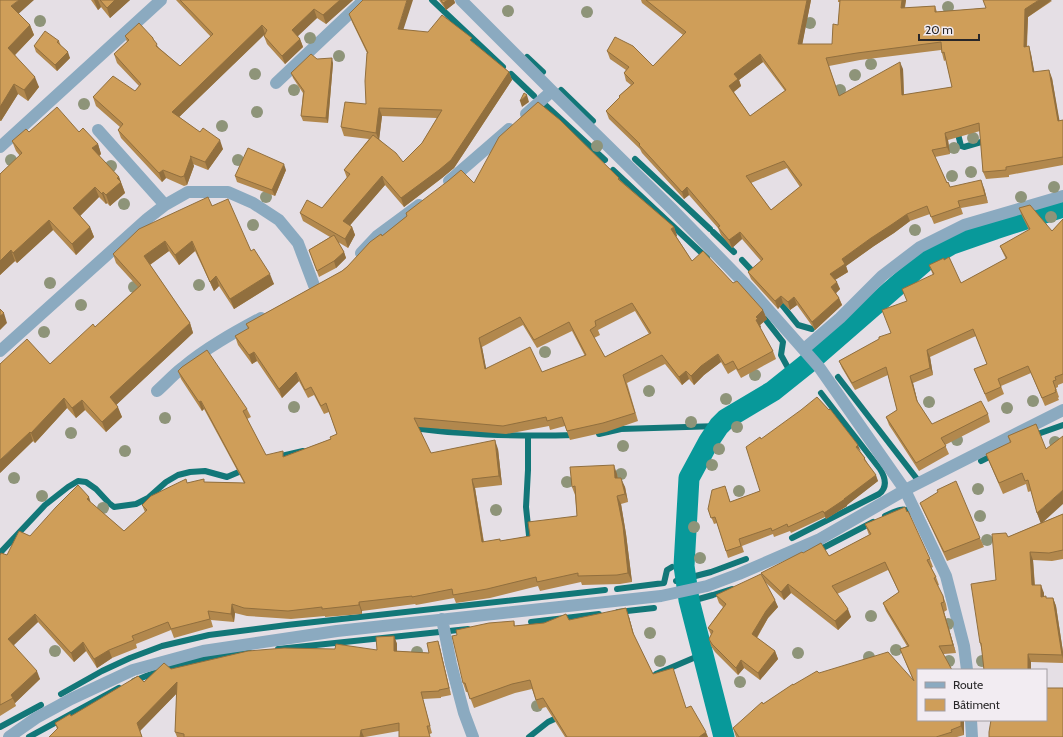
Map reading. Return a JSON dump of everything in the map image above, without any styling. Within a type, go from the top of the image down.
[{"type":"street","points":[[0,148],[161,0]]},
{"type":"street","points":[[276,83],[364,0]]},
{"type":"street","points":[[461,0],[672,209],[751,290],[819,367],[906,490],[946,576],[964,646],[966,669]]},
{"type":"street","points":[[440,188],[552,91]]},
{"type":"street","points":[[98,130],[165,204]]},
{"type":"street","points":[[0,351],[147,219],[165,204],[188,192],[228,192],[253,203],[279,220],[298,243],[311,290],[327,281]]},
{"type":"street","points":[[804,350],[840,318],[882,276],[920,247],[964,225],[1063,196]]},
{"type":"street","points":[[351,264],[377,236],[428,198]]},
{"type":"street","points":[[157,391],[181,369],[204,352],[268,314]]},
{"type":"street","points":[[9,737],[36,718],[65,702],[133,670],[189,654],[336,631],[661,596],[707,586],[739,574],[820,539],[906,490],[1063,410]]},
{"type":"street","points":[[442,619],[451,664],[464,713],[474,737]]},
{"type":"street","points":[[971,721],[972,737]]},
{"type":"building","points":[[0,0],[19,0],[11,6],[30,25],[8,48],[35,77],[24,90],[14,84],[0,107]]},
{"type":"building","points":[[100,0],[115,0],[107,8]]},
{"type":"building","points":[[180,0],[340,0],[323,15],[314,9],[292,30],[300,39],[282,56],[264,36],[267,30],[262,25],[172,112],[200,132],[203,128],[220,140],[205,162],[190,156],[191,157],[184,176],[181,177],[163,170],[159,173],[118,130],[123,124],[93,97],[113,76],[135,91],[141,84],[114,54],[129,40],[125,36],[139,23],[153,38],[157,44],[156,46],[180,66],[213,34]]},
{"type":"building","points":[[363,0],[407,0],[398,29],[428,32],[442,15],[472,38],[470,40],[509,72],[451,160],[401,198],[382,176],[343,221],[352,227],[345,239],[300,213],[307,200],[322,208],[350,174],[344,170],[373,135],[396,153],[403,162],[422,143],[442,110],[379,108],[376,133],[341,127],[345,102],[366,104],[365,81],[368,53],[349,14]]},
{"type":"building","points":[[441,0],[448,0],[443,3]]},
{"type":"building","points":[[646,0],[807,0],[798,44],[832,44],[833,24],[838,25],[840,0],[902,0],[901,8],[935,6],[935,12],[986,8],[983,0],[1039,0],[1025,9],[1024,47],[1029,46],[1033,72],[1049,70],[1058,121],[1063,120],[1063,157],[1006,167],[1006,170],[983,172],[979,123],[945,133],[947,147],[932,150],[947,183],[948,182],[950,187],[981,180],[985,195],[958,201],[960,207],[931,217],[927,206],[907,214],[842,259],[845,264],[830,274],[837,282],[831,287],[839,298],[812,322],[794,297],[788,302],[781,296],[775,301],[748,272],[763,259],[740,232],[729,240],[718,227],[720,226],[687,187],[682,192],[639,145],[640,144],[606,111],[620,97],[619,96],[634,83],[624,73],[629,67],[607,51],[615,37],[633,46],[653,66],[686,32]],"holes":[[[941,42],[942,53],[944,52],[952,87],[902,95],[900,62],[839,96],[826,58]],[[760,54],[786,90],[750,116],[729,86],[738,79],[734,74]],[[784,161],[802,185],[771,210],[746,176]]]},
{"type":"building","points":[[45,31],[59,41],[57,42],[68,52],[55,65],[34,46]]},
{"type":"building","points":[[311,54],[317,59],[332,58],[326,118],[301,116],[304,91],[291,73]]},
{"type":"building","points":[[524,93],[527,95],[520,101]]},
{"type":"building","points":[[538,102],[560,120],[619,178],[618,179],[674,227],[671,229],[692,261],[703,251],[733,283],[737,281],[763,310],[756,317],[758,319],[756,320],[773,351],[738,370],[733,361],[725,365],[718,354],[701,366],[691,376],[686,371],[679,377],[662,355],[623,375],[635,413],[603,423],[567,431],[562,417],[547,421],[546,417],[503,426],[414,418],[431,453],[495,440],[499,476],[472,479],[482,542],[500,539],[500,541],[530,536],[528,522],[577,516],[575,486],[572,487],[570,467],[614,465],[615,478],[621,478],[625,494],[617,496],[623,526],[628,573],[617,575],[578,576],[578,573],[537,582],[536,577],[487,589],[453,595],[452,589],[412,597],[359,602],[359,605],[322,609],[322,607],[288,611],[244,608],[232,604],[231,614],[208,611],[210,619],[171,629],[168,622],[132,636],[134,640],[109,650],[94,659],[83,642],[71,653],[35,614],[8,639],[37,671],[11,695],[13,698],[0,705],[0,555],[1,553],[7,555],[19,531],[30,536],[78,485],[89,497],[87,499],[124,531],[147,510],[142,505],[151,496],[186,479],[187,483],[204,479],[204,482],[245,483],[201,401],[199,402],[178,371],[207,350],[247,409],[243,411],[266,455],[283,451],[283,457],[331,439],[330,437],[337,434],[326,403],[321,406],[311,387],[305,390],[296,372],[279,389],[254,352],[249,355],[235,336],[249,328],[246,324],[342,271],[370,242],[381,234],[382,236],[407,216],[406,213],[461,170],[474,183],[499,137]],"holes":[[[632,303],[651,333],[605,357],[590,330],[596,326],[595,321]],[[520,317],[534,340],[569,322],[586,355],[542,372],[530,347],[485,369],[479,338]]]},
{"type":"building","points":[[57,107],[79,132],[83,128],[98,144],[92,148],[119,177],[117,178],[121,182],[106,195],[103,192],[102,194],[95,187],[73,208],[90,227],[72,244],[49,220],[13,253],[11,250],[0,261],[0,174],[22,153],[12,141],[26,129],[29,132]]},
{"type":"building","points":[[248,148],[284,164],[272,190],[235,176]]},
{"type":"building","points":[[208,197],[212,206],[228,199],[251,251],[254,249],[270,274],[230,299],[216,276],[210,282],[192,241],[175,255],[165,241],[144,256],[190,323],[110,397],[118,407],[102,422],[82,400],[72,408],[64,398],[31,433],[30,432],[0,460],[0,364],[27,339],[50,364],[93,324],[95,327],[141,285],[113,254],[139,229]]},
{"type":"building","points":[[1030,205],[1052,231],[1063,219],[1063,374],[1055,377],[1056,380],[1053,381],[1056,392],[1042,398],[1028,366],[998,379],[1001,387],[985,394],[974,369],[987,364],[973,329],[927,350],[930,368],[910,376],[917,401],[932,424],[981,401],[988,414],[941,438],[946,446],[916,463],[886,417],[897,410],[886,367],[852,383],[839,361],[879,339],[879,337],[891,333],[882,310],[907,301],[902,289],[934,274],[929,265],[949,257],[961,283],[1007,258],[1000,246],[1030,229],[1019,208]]},
{"type":"building","points":[[334,235],[344,252],[334,261],[317,271],[309,250]]},
{"type":"building","points":[[0,309],[4,313],[0,316]]},
{"type":"building","points":[[817,397],[829,410],[830,409],[858,445],[856,447],[876,475],[824,513],[823,511],[788,527],[787,524],[772,531],[771,528],[739,539],[741,546],[726,551],[715,517],[711,518],[708,509],[712,490],[725,486],[730,502],[760,491],[746,447],[760,437],[761,439]]},
{"type":"building","points":[[1036,424],[1046,449],[1063,436],[1063,490],[1037,513],[1028,480],[1025,481],[1022,473],[999,483],[986,454],[1011,442],[1008,436]]},
{"type":"building","points":[[956,481],[980,538],[944,552],[920,503],[938,492],[937,490]]},
{"type":"building","points":[[905,507],[907,512],[908,511],[930,559],[927,560],[936,577],[934,578],[943,596],[944,602],[941,603],[953,645],[939,646],[951,669],[917,669],[917,721],[961,721],[961,726],[951,730],[952,732],[936,737],[739,737],[733,728],[762,702],[763,704],[793,684],[817,671],[819,673],[888,652],[914,681],[900,649],[909,646],[883,603],[899,592],[885,562],[832,586],[848,609],[835,621],[788,584],[781,592],[761,573],[821,543],[829,556],[871,534],[865,524]]},
{"type":"building","points":[[1063,514],[1063,550],[1049,553],[1030,552],[1032,585],[1041,585],[1041,597],[1046,596],[1046,598],[1053,598],[1062,655],[1028,654],[1028,669],[984,669],[971,584],[996,580],[992,534],[1006,533],[1008,537]]},
{"type":"building","points":[[761,574],[775,600],[766,611],[752,634],[775,651],[758,673],[741,660],[736,668],[712,644],[709,639],[713,631],[708,628],[726,604],[716,595]]},
{"type":"building","points":[[626,608],[633,633],[653,674],[673,668],[686,708],[691,706],[706,732],[699,737],[567,737],[543,698],[536,700],[530,680],[512,684],[470,699],[465,683],[463,683],[452,636],[457,635],[456,630],[489,623],[514,621],[514,626],[544,623],[566,614],[569,620]]},
{"type":"building","points":[[394,636],[394,651],[429,653],[427,643],[438,641],[449,688],[439,691],[421,692],[430,726],[427,726],[430,737],[399,737],[399,723],[361,730],[360,737],[184,737],[184,734],[175,732],[177,682],[137,723],[142,737],[49,737],[58,728],[55,723],[70,714],[71,716],[138,676],[144,682],[164,663],[171,669],[248,651],[284,648],[335,649],[336,644],[377,650],[376,637]]},
{"type":"building","points":[[1047,688],[1063,688],[1063,737],[989,737],[991,721],[1047,721]]},
{"type":"waterway","points":[[432,0],[503,67]]},
{"type":"waterway","points":[[527,57],[543,72]]},
{"type":"waterway","points":[[511,74],[534,96]]},
{"type":"waterway","points":[[561,90],[593,121]]},
{"type":"waterway","points":[[541,101],[605,160]]},
{"type":"waterway","points":[[957,130],[961,146],[964,147],[988,140]]},
{"type":"waterway","points":[[635,159],[710,229]]},
{"type":"waterway","points":[[613,170],[707,258]]},
{"type":"waterway","points":[[724,737],[689,600],[684,566],[689,478],[709,441],[719,426],[726,419],[773,391],[808,363],[931,256],[952,244],[1063,207]]},
{"type":"waterway","points":[[713,232],[734,252]]},
{"type":"waterway","points":[[742,260],[756,275]]},
{"type":"waterway","points":[[778,300],[798,325],[812,329]]},
{"type":"waterway","points":[[765,319],[783,342],[781,355],[787,366]]},
{"type":"waterway","points":[[838,377],[917,479]]},
{"type":"waterway","points":[[792,538],[879,494],[885,485],[880,469],[821,393]]},
{"type":"waterway","points":[[1032,436],[1063,425]]},
{"type":"waterway","points":[[599,434],[621,429],[719,426]]},
{"type":"waterway","points":[[412,427],[438,431],[492,435],[576,435]]},
{"type":"waterway","points":[[528,436],[526,507],[530,545]]},
{"type":"waterway","points":[[277,457],[303,451]]},
{"type":"waterway","points":[[981,461],[993,455]]},
{"type":"waterway","points":[[0,553],[45,505],[78,481],[86,482],[96,489],[114,507],[136,504],[148,498],[166,482],[178,475],[190,472],[205,471],[227,477],[246,469]]},
{"type":"waterway","points":[[885,516],[900,510],[907,510],[915,515]]},
{"type":"waterway","points":[[817,551],[873,522]]},
{"type":"waterway","points":[[676,581],[711,572],[746,559]]},
{"type":"waterway","points":[[617,589],[664,583],[667,570],[672,567]]},
{"type":"waterway","points":[[688,602],[732,589]]},
{"type":"waterway","points":[[61,694],[102,671],[130,658],[162,646],[209,635],[605,590]]},
{"type":"waterway","points":[[618,612],[654,608]]},
{"type":"waterway","points":[[531,622],[599,614]]},
{"type":"waterway","points":[[278,649],[468,629]]},
{"type":"waterway","points":[[134,681],[162,670],[190,662],[249,652]]},
{"type":"waterway","points":[[656,674],[703,654]]},
{"type":"waterway","points":[[29,737],[119,688]]},
{"type":"waterway","points":[[0,727],[41,705]]},
{"type":"waterway","points":[[529,737],[548,722],[561,716]]}]
